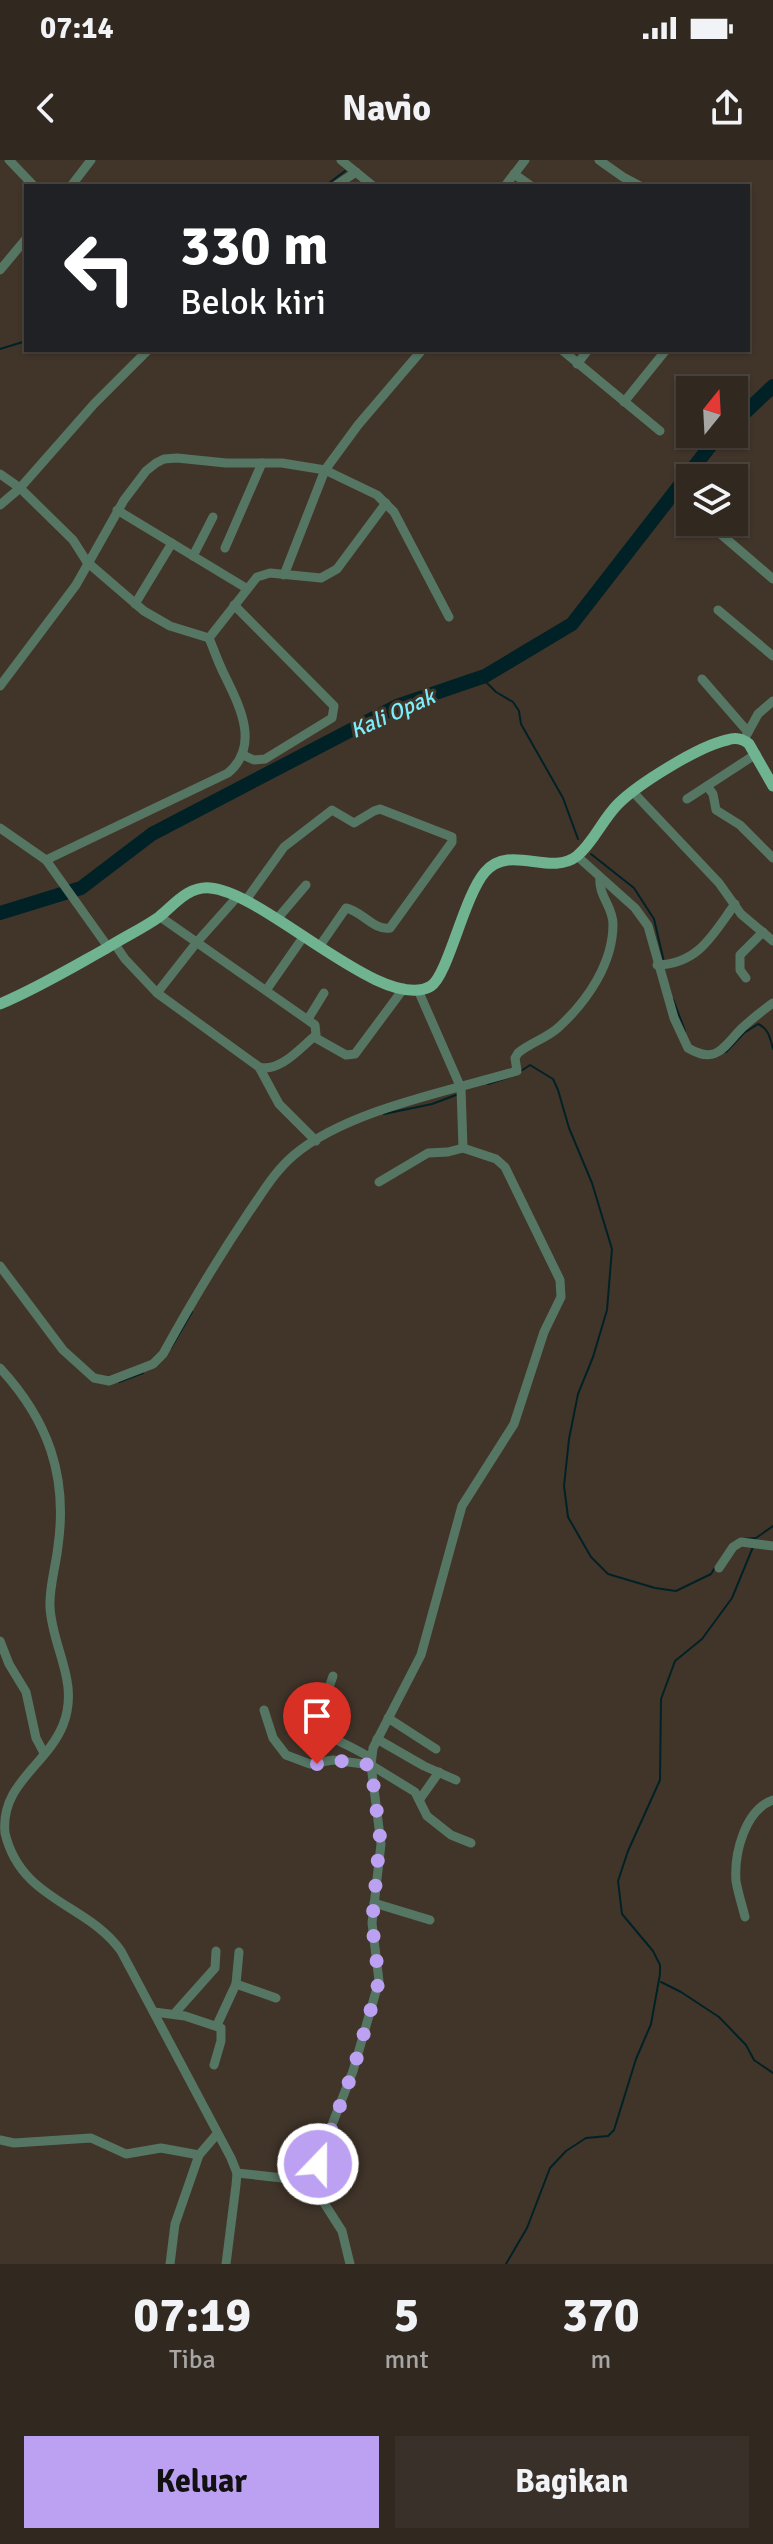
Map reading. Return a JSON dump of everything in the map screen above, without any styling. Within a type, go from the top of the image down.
[{"type":"main road","points":[[0,1004],[70,971],[159,916],[185,894],[209,888],[242,898],[379,982],[418,990],[430,987],[437,980],[463,911],[486,870],[508,860],[568,862],[577,856],[608,815],[633,792],[729,739],[746,736],[773,786]]},
{"type":"street","points":[[9,160],[32,184]]},
{"type":"street","points":[[73,184],[91,160]]},
{"type":"street","points":[[506,184],[525,160]]},
{"type":"street","points":[[599,160],[636,184]]},
{"type":"street","points":[[336,184],[349,166],[371,184]]},
{"type":"street","points":[[514,174],[528,184]]},
{"type":"street","points":[[0,270],[24,241]]},
{"type":"street","points":[[0,505],[20,488],[94,404],[146,352]]},
{"type":"street","points":[[284,575],[325,470],[358,425],[420,352]]},
{"type":"street","points":[[564,352],[660,431]]},
{"type":"street","points":[[577,364],[586,352]]},
{"type":"street","points":[[624,402],[664,352]]},
{"type":"street","points":[[0,686],[76,585],[117,510],[146,471],[164,459],[300,464],[325,470],[377,495],[400,520],[449,617]]},
{"type":"street","points":[[225,548],[262,463]]},
{"type":"street","points":[[0,474],[20,488],[73,540],[87,562],[135,604],[156,620],[209,638],[243,715],[246,739],[243,755],[228,773],[46,860]]},
{"type":"street","points":[[209,638],[246,588],[262,574],[313,578],[329,575],[337,569],[386,503]]},
{"type":"street","points":[[117,510],[246,588]]},
{"type":"street","points":[[193,556],[213,517]]},
{"type":"street","points":[[723,536],[772,577]]},
{"type":"street","points":[[135,604],[172,543]]},
{"type":"street","points":[[234,605],[334,706],[332,718],[265,759],[254,760],[243,755]]},
{"type":"street","points":[[718,610],[773,656]]},
{"type":"street","points":[[702,679],[746,736],[761,710],[773,701]]},
{"type":"street","points":[[687,799],[756,754]]},
{"type":"street","points":[[707,786],[713,794],[716,810],[740,825],[773,858]]},
{"type":"street","points":[[633,792],[719,883],[741,914],[773,941]]},
{"type":"street","points":[[157,993],[197,942],[242,898],[284,847],[332,810],[354,823],[380,809],[452,837],[452,842],[390,928],[380,928],[354,909],[346,908],[319,947]]},
{"type":"street","points":[[0,828],[46,860],[84,915],[157,993],[259,1067],[277,1067],[314,1037],[318,1028],[308,1019],[159,916]]},
{"type":"street","points":[[577,856],[642,916],[648,926],[663,964],[682,1039],[688,1048],[706,1055],[723,1050],[753,1017],[773,1003]]},
{"type":"street","points":[[0,1266],[63,1350],[87,1374],[109,1381],[146,1367],[163,1354],[211,1270],[274,1176],[296,1153],[341,1126],[371,1114],[517,1071],[515,1058],[518,1053],[560,1026],[600,975],[610,952],[613,918],[600,893],[600,877]]},
{"type":"street","points":[[277,919],[306,885]]},
{"type":"street","points":[[663,964],[681,961],[700,951],[735,904]]},
{"type":"street","points":[[746,978],[740,970],[740,955],[763,932]]},
{"type":"street","points":[[267,989],[304,936]]},
{"type":"street","points":[[314,1037],[346,1055],[355,1054],[404,988]]},
{"type":"street","points":[[418,990],[461,1088],[463,1148]]},
{"type":"street","points":[[308,1019],[324,993]]},
{"type":"street","points":[[259,1067],[279,1104],[316,1141]]},
{"type":"street","points":[[310,2181],[341,2106],[378,1990],[379,1971],[372,1923],[381,1844],[371,1762],[377,1739],[421,1655],[462,1506],[514,1424],[544,1332],[562,1289],[505,1167],[496,1159],[463,1148],[428,1153],[379,1182]]},
{"type":"street","points":[[0,1368],[15,1385],[45,1432],[58,1473],[59,1543],[50,1605],[66,1668],[67,1707],[63,1725],[44,1753],[12,1788],[5,1802],[4,1844],[42,1892],[90,1921],[113,1940],[129,1963],[237,2173],[226,2264]]},
{"type":"street","points":[[719,1568],[733,1547],[741,1542],[773,1546]]},
{"type":"street","points":[[0,1641],[9,1664],[26,1692],[36,1738],[44,1753]]},
{"type":"street","points":[[333,1676],[322,1707],[321,1730],[329,1738],[354,1748],[409,1787],[420,1799],[427,1816],[451,1835],[471,1843]]},
{"type":"street","points":[[264,1710],[277,1745],[296,1760],[310,1764],[333,1760],[371,1762]]},
{"type":"street","points":[[388,1718],[436,1749]]},
{"type":"street","points":[[377,1739],[456,1780]]},
{"type":"street","points":[[420,1799],[439,1772]]},
{"type":"street","points":[[745,1917],[737,1885],[736,1863],[750,1820],[757,1809],[773,1800]]},
{"type":"street","points":[[374,1903],[430,1920]]},
{"type":"street","points":[[174,2014],[215,1968],[216,1951]]},
{"type":"street","points":[[217,2025],[236,1984],[239,1952]]},
{"type":"street","points":[[236,1984],[276,1998]]},
{"type":"street","points":[[154,2012],[174,2014],[221,2028],[214,2065]]},
{"type":"street","points":[[170,2264],[175,2224],[199,2155],[217,2134]]},
{"type":"street","points":[[0,2140],[14,2143],[91,2138],[126,2154],[161,2148],[199,2155]]},
{"type":"street","points":[[237,2173],[310,2181]]},
{"type":"street","points":[[310,2181],[342,2231],[350,2264]]},
{"type":"waterway","points":[[328,184],[345,171]]},
{"type":"waterway","points":[[0,349],[24,342]]},
{"type":"waterway","name":"Kali Opak","points":[[748,410],[773,386]]},
{"type":"waterway","name":"Kali Opak","points":[[0,913],[81,888],[152,834],[397,706],[485,676],[572,624],[709,448]]},
{"type":"waterway","points":[[481,677],[496,692],[513,702],[519,711],[521,724],[563,798],[578,839]]},
{"type":"waterway","points":[[591,854],[634,888],[654,919],[664,962]]},
{"type":"waterway","points":[[673,999],[685,1031]]},
{"type":"waterway","points":[[726,1052],[744,1033],[758,1024],[767,1031],[773,1049]]},
{"type":"waterway","points":[[521,1071],[530,1065],[553,1079],[592,1183],[612,1249],[607,1310],[578,1394],[569,1439],[564,1486],[568,1517],[591,1557],[608,1574],[676,1591],[711,1574],[714,1569]]},
{"type":"waterway","points":[[488,1084],[516,1075]]},
{"type":"waterway","points":[[384,1114],[432,1104],[456,1095]]},
{"type":"waterway","points":[[171,1348],[192,1312]]},
{"type":"waterway","points":[[119,1382],[143,1373]]},
{"type":"waterway","points":[[742,1539],[756,1538],[773,1526]]},
{"type":"waterway","points":[[506,2264],[527,2228],[550,2168],[566,2151],[586,2138],[608,2136],[614,2130],[636,2059],[651,2024],[660,1965],[653,1951],[622,1914],[618,1881],[660,1780],[661,1699],[675,1661],[702,1639],[732,1598],[753,1547]]},
{"type":"waterway","points":[[661,1982],[719,2017],[746,2045],[754,2060],[773,2073]]},
{"type":"route","points":[[317,1764],[341,1760],[371,1765],[381,1844],[372,1923],[379,1971],[378,1990],[353,2071],[318,2164]]}]
